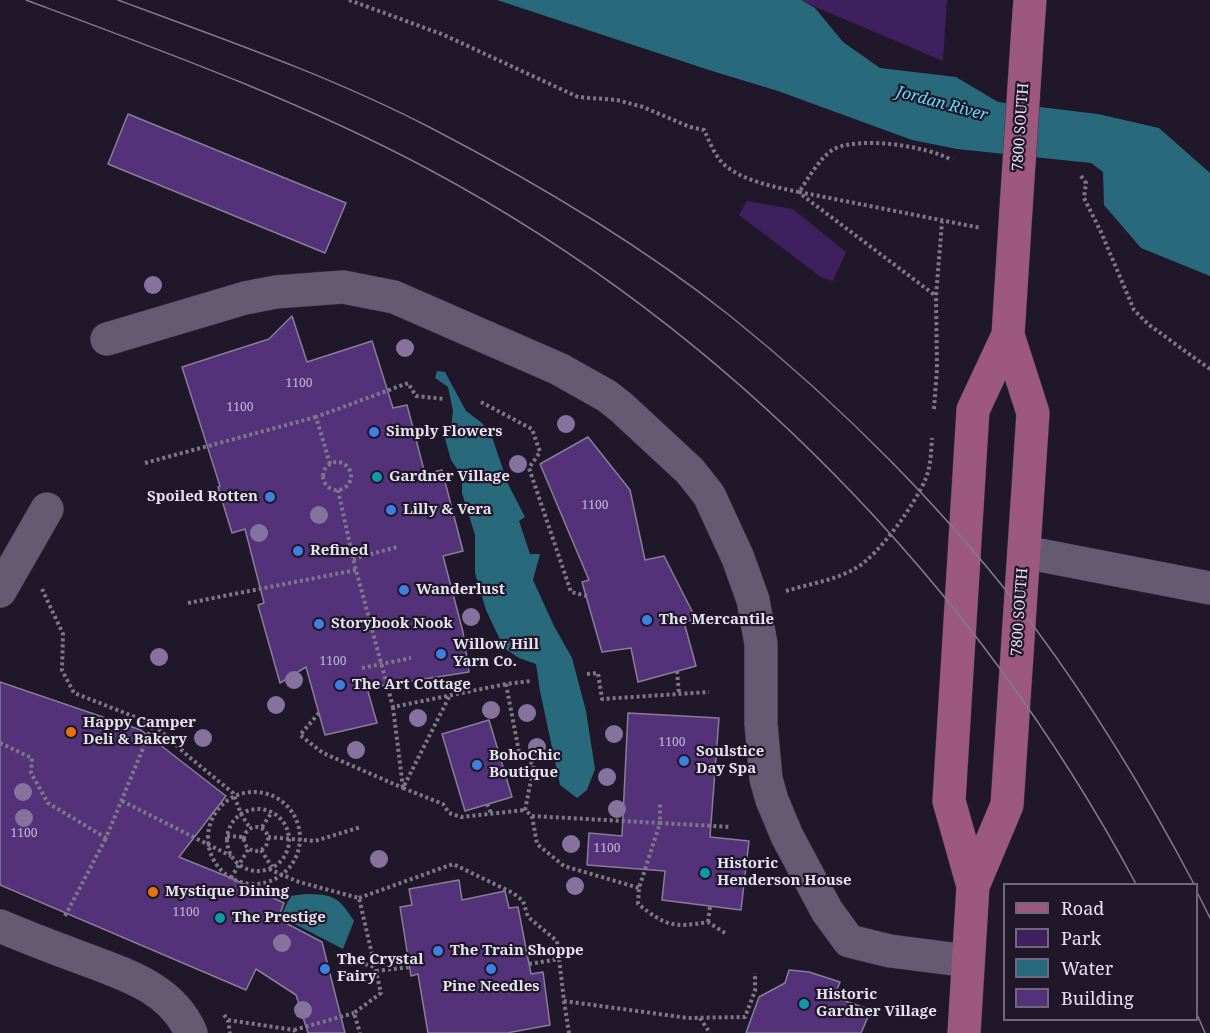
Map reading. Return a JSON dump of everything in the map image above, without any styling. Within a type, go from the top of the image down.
[{"type":"main road","name":"7800 SOUTH","points":[[964,1033],[973,886],[1007,805],[1033,413],[1008,335],[1029,13]]},
{"type":"main road","name":"7800 SOUTH","points":[[973,886],[949,801],[973,410],[1008,335]]},
{"type":"lane","points":[[107,339],[245,298],[276,292],[343,287],[394,297],[559,369],[593,387],[621,406],[690,471],[709,495],[738,558],[753,600],[761,644],[761,724],[766,779],[787,836],[827,911],[849,940],[890,951],[968,962]]},
{"type":"lane","points":[[0,591],[47,509]]},
{"type":"lane","points":[[1024,552],[1210,588]]},
{"type":"lane","points":[[0,926],[132,977],[169,1001],[181,1015],[191,1033]]},
{"type":"path","points":[[349,0],[444,35],[578,97],[617,100],[643,107],[690,127],[704,130],[725,166],[769,186],[942,222],[1015,222]]},
{"type":"path","points":[[799,192],[832,150],[851,143],[901,145],[929,150],[952,160]]},
{"type":"path","points":[[1081,176],[1086,183],[1084,198],[1134,310],[1149,325],[1210,369]]},
{"type":"path","points":[[799,192],[936,297]]},
{"type":"path","points":[[934,414],[937,369],[936,297],[942,222]]},
{"type":"path","points":[[145,463],[316,417],[408,383],[416,396],[445,399]]},
{"type":"path","points":[[481,402],[532,429],[540,452],[529,468],[571,592],[586,596]]},
{"type":"path","points":[[316,417],[330,464]]},
{"type":"path","points":[[753,600],[837,576],[855,569],[868,560],[905,513],[925,480],[931,459],[932,436]]},
{"type":"path","points":[[341,463],[350,472],[348,484],[338,490],[327,486],[323,478],[325,469],[330,464],[341,463]]},
{"type":"path","points":[[338,490],[353,559],[393,707],[403,788]]},
{"type":"path","points":[[353,559],[397,547]]},
{"type":"path","points":[[188,603],[356,570]]},
{"type":"path","points":[[39,583],[63,634],[62,670],[74,693],[153,724],[233,793],[241,814],[250,828]]},
{"type":"path","points":[[362,668],[411,658]]},
{"type":"path","points":[[677,671],[679,694]]},
{"type":"path","points":[[587,674],[598,673],[602,699],[709,692]]},
{"type":"path","points":[[393,707],[531,681]]},
{"type":"path","points":[[506,684],[519,752],[534,765],[525,810]]},
{"type":"path","points":[[403,788],[449,697]]},
{"type":"path","points":[[319,713],[300,735],[323,753],[443,804],[449,813],[461,817],[525,810],[532,816],[730,827]]},
{"type":"path","points":[[63,919],[106,838],[153,724]]},
{"type":"path","points":[[0,743],[32,758],[31,773],[48,803],[106,838]]},
{"type":"path","points":[[254,792],[269,795],[283,802],[293,813],[299,827],[300,839],[296,857],[288,870],[262,884],[247,884],[231,878],[221,870],[213,858],[209,845],[209,827],[215,813],[235,797],[254,792]]},
{"type":"path","points":[[122,801],[232,857]]},
{"type":"path","points":[[487,804],[491,813]]},
{"type":"path","points":[[660,804],[660,823],[639,888],[638,904],[657,919],[681,927],[708,922],[725,933]]},
{"type":"path","points":[[261,809],[272,812],[286,828],[288,847],[284,857],[271,868],[250,870],[239,865],[228,850],[228,830],[233,821],[241,814],[251,810],[261,809]]},
{"type":"path","points":[[262,827],[272,812]]},
{"type":"path","points":[[532,816],[537,844],[564,866],[639,888]]},
{"type":"path","points":[[250,828],[262,827]]},
{"type":"path","points":[[250,828],[244,837],[244,842],[253,850],[261,850],[267,844],[268,837],[262,827]]},
{"type":"path","points":[[268,837],[315,841],[361,827]]},
{"type":"path","points":[[227,836],[244,837]]},
{"type":"path","points":[[231,878],[249,848]]},
{"type":"path","points":[[261,850],[271,868],[282,874],[299,882],[359,898],[453,864],[513,893],[523,901],[528,917],[557,941],[569,1033]]},
{"type":"path","points":[[230,1033],[228,1020],[295,1032],[354,1013],[381,993],[359,898]]},
{"type":"path","points":[[708,922],[710,906]]},
{"type":"path","points":[[530,964],[559,959]]},
{"type":"path","points":[[365,964],[376,969],[410,967]]},
{"type":"path","points":[[564,1001],[688,1018],[745,1017],[755,991],[755,973]]},
{"type":"path","points":[[354,1013],[360,1033]]},
{"type":"path","points":[[700,1017],[710,1033]]},
{"type":"green space","points":[[799,0],[947,0],[943,61]]},
{"type":"green space","points":[[747,201],[793,209],[846,252],[833,281],[822,278],[739,215]]},
{"type":"water","name":"Jordan River","points":[[497,0],[801,0],[815,8],[843,42],[880,68],[956,77],[998,102],[1098,114],[1159,128],[1210,173],[1210,276],[1141,248],[1104,205],[1103,172],[1091,163],[957,149],[912,140],[778,91]]},
{"type":"water","points":[[437,371],[445,372],[466,411],[482,423],[491,434],[508,484],[525,517],[519,521],[530,554],[540,554],[533,580],[572,658],[586,711],[595,769],[587,790],[577,798],[560,785],[536,664],[519,658],[504,648],[486,610],[475,573],[475,535],[462,493],[462,476],[451,460],[442,428],[451,427],[453,411],[448,387],[435,378]]},
{"type":"water","points":[[305,894],[334,898],[349,913],[354,921],[343,949],[281,917],[290,896]]},
{"type":"building","points":[[128,114],[346,203],[325,253],[108,164]]},
{"type":"building","points":[[292,316],[307,362],[372,341],[393,408],[407,405],[425,474],[442,470],[463,551],[443,556],[463,632],[469,672],[367,688],[377,723],[325,735],[306,667],[280,683],[258,605],[264,603],[245,529],[232,533],[218,487],[220,486],[182,367],[269,339]]},
{"type":"building","points":[[588,437],[630,490],[645,560],[664,556],[696,619],[684,622],[696,666],[638,682],[631,648],[602,652],[582,582],[589,580],[540,464]]},
{"type":"building","points":[[0,682],[141,730],[226,796],[179,857],[284,903],[278,919],[322,942],[345,1033],[308,1033],[296,995],[256,969],[246,990],[0,885]]},
{"type":"building","points":[[628,713],[719,718],[710,837],[749,841],[741,910],[662,900],[665,871],[587,865],[589,833],[622,836]]},
{"type":"building","points":[[489,720],[512,797],[465,811],[442,734]]},
{"type":"building","points":[[459,880],[462,900],[505,891],[509,908],[518,907],[531,974],[543,972],[550,1025],[507,1033],[428,1033],[418,974],[411,976],[400,907],[412,905],[409,889]]},
{"type":"building","name":"Historic Gardner Village","points":[[789,970],[809,972],[840,982],[834,997],[871,1010],[861,1033],[746,1033],[759,997],[785,983]]},
{"type":"tram line","points":[[26,0],[231,78],[381,145],[430,170],[540,235],[644,308],[743,388],[836,476],[921,570],[1000,669],[1072,774],[1135,883]]},
{"type":"tram line","points":[[118,0],[316,75],[431,128],[547,192],[622,238],[694,288],[771,349],[892,462],[1002,585],[1035,628],[1099,721],[1139,785],[1193,883]]},
{"type":"tram line","points":[[1198,894],[1210,918]]},
{"type":"tram line","points":[[1198,1017],[1205,1033]]},
{"type":"place","name":"Simply Flowers","points":[[374,432]]},
{"type":"place","name":"Gardner Village","points":[[377,477]]},
{"type":"place","name":"Spoiled Rotten","points":[[270,497]]},
{"type":"place","name":"Lilly & Vera","points":[[391,510]]},
{"type":"place","name":"Refined","points":[[298,551]]},
{"type":"place","name":"Wanderlust","points":[[404,590]]},
{"type":"place","name":"The Mercantile","points":[[647,620]]},
{"type":"place","name":"Storybook Nook","points":[[319,624]]},
{"type":"place","name":"Willow Hill Yarn Co.","points":[[441,654]]},
{"type":"place","name":"The Art Cottage","points":[[340,685]]},
{"type":"place","name":"Happy Camper Deli & Bakery","points":[[71,732]]},
{"type":"place","name":"Soulstice Day Spa","points":[[684,761]]},
{"type":"place","name":"BohoChic Boutique","points":[[477,765]]},
{"type":"place","name":"Historic Henderson House","points":[[705,873]]},
{"type":"place","name":"Mystique Dining","points":[[153,892]]},
{"type":"place","name":"The Prestige","points":[[220,918]]},
{"type":"place","name":"The Train Shoppe","points":[[438,951]]},
{"type":"place","name":"The Crystal Fairy","points":[[325,969]]},
{"type":"place","name":"Pine Needles","points":[[491,969]]},
{"type":"place","name":"Historic Gardner Village","points":[[804,1004]]}]
